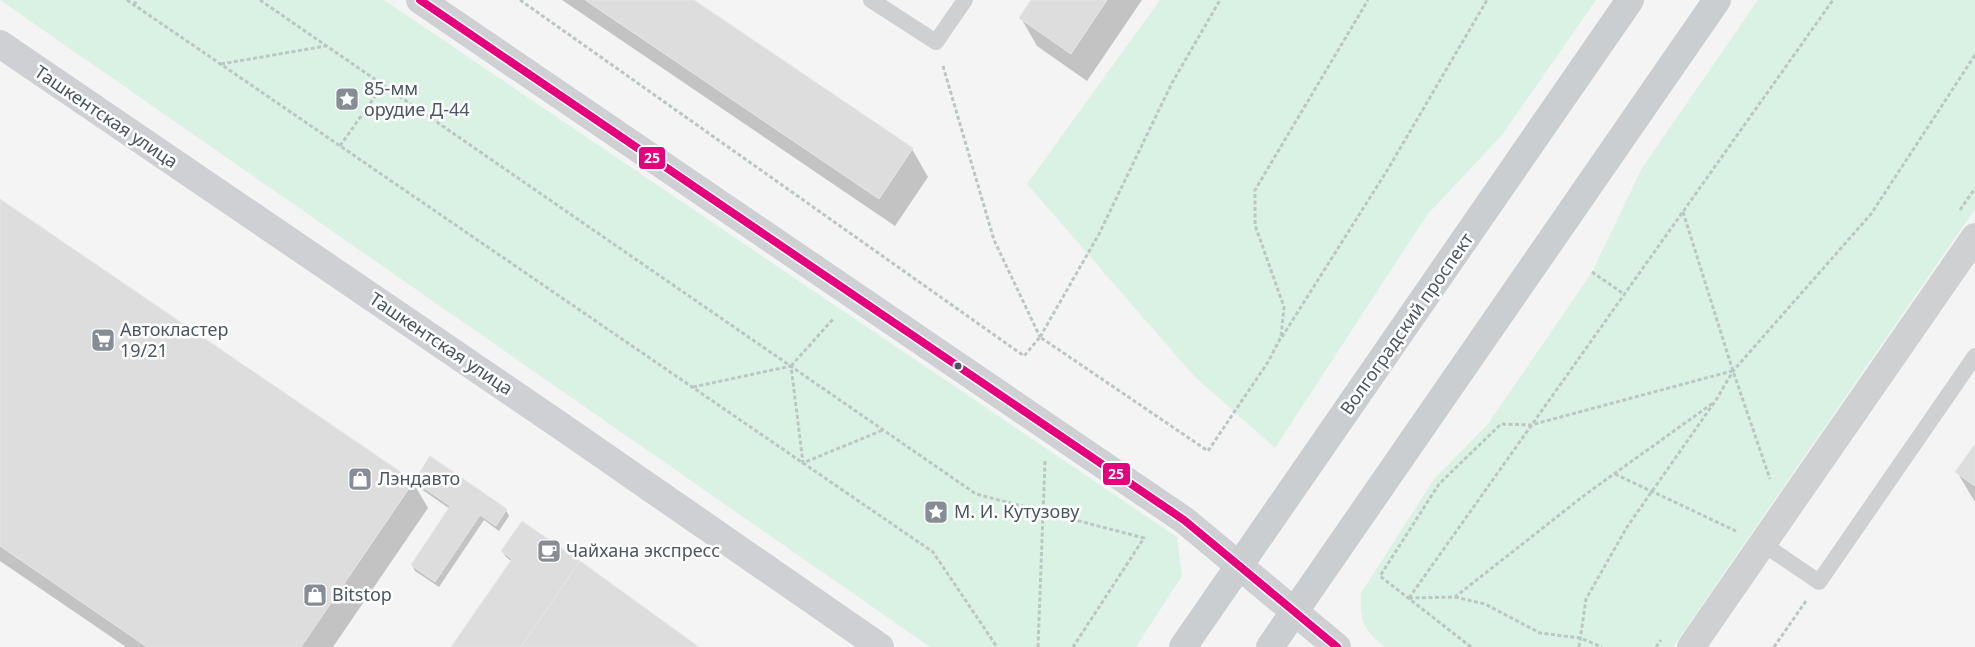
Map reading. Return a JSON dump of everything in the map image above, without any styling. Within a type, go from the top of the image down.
[{"type":"main road","points":[[420,0],[1184,520],[1337,647]]},
{"type":"main road","name":"Волгоградский проспект","points":[[1183,647],[1630,0]]},
{"type":"main road","points":[[1270,647],[1717,0]]},
{"type":"main road","name":"Ташкентская улица","points":[[0,44],[558,424],[880,647]]},
{"type":"street","points":[[1691,647],[1975,237]]},
{"type":"lane","points":[[871,0],[936,42],[965,0]]},
{"type":"lane","points":[[1763,544],[1819,582],[1975,356]]},
{"type":"path","points":[[127,0],[933,552],[997,647]]},
{"type":"path","points":[[134,5],[137,0]]},
{"type":"path","points":[[260,0],[976,494],[1144,538],[1073,647]]},
{"type":"path","points":[[520,0],[1024,356],[1040,337],[1099,234],[1172,83],[1220,0]]},
{"type":"path","points":[[1281,337],[1284,307],[1255,225],[1255,190],[1368,0]]},
{"type":"path","points":[[936,42],[994,240],[1040,337],[1208,451],[1268,362],[1281,337],[1388,169],[1487,0]]},
{"type":"path","points":[[1409,598],[1833,0]]},
{"type":"path","points":[[221,64],[326,46]]},
{"type":"path","points":[[1579,647],[1586,599],[1626,527],[1716,400],[1732,371],[1871,214],[1975,55]]},
{"type":"path","points":[[340,146],[383,85]]},
{"type":"path","points":[[1683,212],[1732,371],[1783,515]]},
{"type":"path","points":[[1592,272],[1624,294]]},
{"type":"path","points":[[693,387],[790,366],[835,317]]},
{"type":"path","points":[[790,366],[803,463]]},
{"type":"path","points":[[1472,647],[1380,576],[1439,484],[1501,424],[1531,425],[1732,371]]},
{"type":"path","points":[[1455,597],[1586,494],[1716,400]]},
{"type":"path","points":[[803,463],[884,430]]},
{"type":"path","points":[[1038,647],[1045,457]]},
{"type":"path","points":[[1614,473],[1763,544]]},
{"type":"path","points":[[1774,647],[1819,582]]},
{"type":"path","points":[[1409,598],[1455,597],[1485,604],[1540,633],[1580,638],[1602,647]]},
{"type":"green space","points":[[0,0],[384,0],[1177,537],[1182,576],[1136,647],[930,647]]},
{"type":"green space","points":[[1160,0],[1596,0],[1502,135],[1427,215],[1275,448],[1194,376],[1027,184]]},
{"type":"green space","points":[[1758,0],[1975,0],[1975,209],[1673,647],[1385,647],[1367,630],[1364,624],[1361,611],[1361,593],[1434,479],[1488,424],[1592,272],[1642,168]]},
{"type":"building","points":[[585,0],[694,0],[913,148],[879,199]]},
{"type":"building","points":[[1031,0],[1107,0],[1071,54],[1019,18]]},
{"type":"building","name":"Автокластер 19/21","points":[[0,199],[414,481],[301,647],[147,647],[0,546]]},
{"type":"building","points":[[1975,444],[1975,486],[1955,472]]},
{"type":"building","points":[[430,456],[507,509],[496,526],[480,515],[435,582],[411,565],[450,506],[414,481]]},
{"type":"building","points":[[522,521],[580,561],[521,647],[451,647],[512,559],[501,551]]},
{"type":"building","points":[[580,561],[699,647],[521,647]]},
{"type":"transit line","name":"25","points":[[420,0],[1184,520],[1337,647]]},
{"type":"place","name":"85-мм орудие Д-44","points":[[347,99]]},
{"type":"place","name":"Автокластер 19/21","points":[[103,340]]},
{"type":"place","name":"Лэндавто","points":[[360,479]]},
{"type":"place","name":"М. И. Кутузову","points":[[936,512]]},
{"type":"place","name":"Чайхана экспресс","points":[[549,551]]},
{"type":"place","name":"Bitstop","points":[[315,595]]}]
